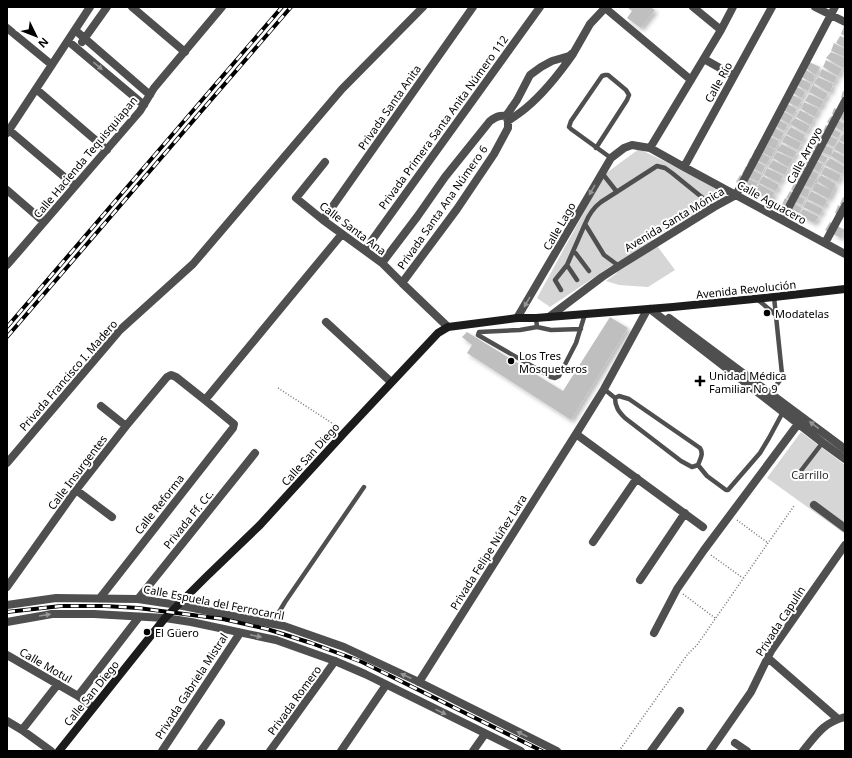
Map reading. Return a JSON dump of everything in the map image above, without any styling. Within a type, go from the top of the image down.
[{"type":"main road","name":"Avenida Revolución","points":[[651,309],[845,289]]},
{"type":"main road","name":"Calle San Diego","points":[[59,751],[165,618],[260,525],[438,333],[448,327],[517,318],[536,322],[549,317],[651,309]]},
{"type":"street","points":[[75,186],[8,131],[90,7]]},
{"type":"street","points":[[78,49],[107,7]]},
{"type":"street","points":[[132,7],[185,52]]},
{"type":"street","name":"Privada Francisco I. Madero","points":[[7,463],[120,330],[193,264],[342,89],[423,7]]},
{"type":"street","name":"Privada Santa Anita","points":[[323,220],[473,7]]},
{"type":"street","name":"Privada Primera Santa Anita Número 112","points":[[365,250],[540,7]]},
{"type":"street","points":[[693,7],[721,30]]},
{"type":"street","points":[[650,148],[704,59],[733,7]]},
{"type":"street","name":"Calle Río","points":[[684,167],[772,7]]},
{"type":"street","points":[[815,7],[845,22]]},
{"type":"street","name":"Avenida Santa Mónica","points":[[549,317],[602,276],[736,195],[836,7]]},
{"type":"street","name":"Calle Hacienda Tequisquiapan","points":[[8,261],[140,112],[154,88],[221,8]]},
{"type":"street","points":[[382,263],[445,177],[490,121],[501,115],[507,119],[526,108],[547,88],[561,71],[590,24],[605,8],[691,80]]},
{"type":"street","points":[[7,28],[52,65]]},
{"type":"street","points":[[75,30],[150,95]]},
{"type":"street","points":[[68,41],[144,105]]},
{"type":"street","name":"Privada Santa Ana Número 6","points":[[402,283],[457,209],[494,154],[508,128],[507,119],[530,75],[552,61],[572,54]]},
{"type":"street","points":[[704,59],[734,76]]},
{"type":"street","points":[[36,89],[107,150]]},
{"type":"street","name":"Calle Arroyo","points":[[782,220],[845,101]]},
{"type":"street","name":"Calle Aguacero","points":[[624,148],[632,145],[650,148],[845,254]]},
{"type":"street","name":"Calle Lago","points":[[517,318],[611,158],[624,148]]},
{"type":"street","name":"Calle Santa Ana","points":[[325,162],[296,198],[323,220],[382,263],[448,327]]},
{"type":"street","points":[[7,190],[44,222]]},
{"type":"street","points":[[825,244],[845,206]]},
{"type":"street","points":[[206,400],[342,234]]},
{"type":"street","points":[[651,309],[770,393],[845,459]]},
{"type":"street","points":[[651,309],[798,424],[825,440],[845,449]]},
{"type":"street","name":"Privada Felipe Núñez Lara","points":[[419,682],[604,389],[651,309]]},
{"type":"street","points":[[326,322],[391,382]]},
{"type":"street","name":"Calle Insurgentes","points":[[7,587],[76,490],[167,377],[171,375],[176,377],[206,400]]},
{"type":"street","name":"Calle Reforma","points":[[100,598],[233,428],[234,424],[206,400]]},
{"type":"street","points":[[101,406],[126,426]]},
{"type":"street","points":[[654,633],[677,589],[704,550],[798,424]]},
{"type":"street","points":[[576,434],[703,527]]},
{"type":"street","name":"Privada Ff. Cc.","points":[[138,598],[255,453]]},
{"type":"street","points":[[593,542],[637,478]]},
{"type":"street","points":[[76,490],[112,517]]},
{"type":"street","points":[[814,505],[845,528]]},
{"type":"street","points":[[640,580],[685,513]]},
{"type":"street","name":"Privada Capulín","points":[[710,751],[751,692],[771,651],[845,545]]},
{"type":"street","name":"Calle Espuela del Ferrocarril","points":[[7,605],[56,598],[138,598],[284,626],[344,647],[419,682],[557,751]]},
{"type":"street","points":[[7,622],[52,614],[94,614],[165,618],[276,640],[335,661],[364,674],[521,751]]},
{"type":"street","points":[[78,696],[139,617]]},
{"type":"street","name":"Privada Gabriela Mistral","points":[[162,751],[240,632]]},
{"type":"street","name":"Calle Motul","points":[[7,655],[78,696],[93,707]]},
{"type":"street","points":[[768,658],[841,718],[829,723],[821,729],[804,751]]},
{"type":"street","name":"Privada Romero","points":[[270,751],[335,661]]},
{"type":"street","points":[[22,730],[58,684]]},
{"type":"street","points":[[341,751],[386,685]]},
{"type":"street","points":[[651,751],[680,711]]},
{"type":"street","points":[[7,721],[52,751]]},
{"type":"street","points":[[201,751],[220,723]]},
{"type":"street","points":[[473,751],[485,734]]},
{"type":"street","points":[[735,743],[747,751]]},
{"type":"lane","points":[[596,148],[629,95],[626,90],[608,75],[602,76],[571,121],[570,129],[596,148],[611,158]]},
{"type":"lane","points":[[561,290],[555,280],[567,264],[574,251],[588,216],[594,207],[657,166],[665,168],[672,173],[714,207]]},
{"type":"lane","points":[[602,174],[617,192]]},
{"type":"lane","points":[[586,224],[604,255],[619,266]]},
{"type":"lane","points":[[574,251],[589,271]]},
{"type":"lane","points":[[567,264],[577,280]]},
{"type":"lane","points":[[770,393],[781,379],[782,374],[774,297]]},
{"type":"lane","points":[[757,299],[776,315]]},
{"type":"lane","points":[[581,329],[550,330],[536,322],[520,330],[479,332],[478,335],[555,378],[559,376],[573,349],[581,329],[585,314]]},
{"type":"lane","points":[[604,389],[615,398],[615,403],[618,410],[625,418],[681,461],[692,467],[698,465]]},
{"type":"lane","points":[[615,398],[619,396],[629,399],[700,448],[702,453],[698,465]]},
{"type":"lane","points":[[698,465],[707,476],[728,490],[760,452],[782,412]]},
{"type":"lane","points":[[800,472],[825,440]]},
{"type":"lane","points":[[272,624],[285,602],[364,487]]},
{"type":"path","points":[[278,388],[345,432]]},
{"type":"path","points":[[619,751],[687,655],[697,645],[794,506]]},
{"type":"path","points":[[731,515],[768,543]]},
{"type":"path","points":[[704,550],[744,578]]},
{"type":"path","points":[[677,589],[716,618]]},
{"type":"green space","points":[[639,149],[724,190],[726,196],[652,239],[675,270],[648,287],[619,285],[606,281],[617,273],[611,266],[550,307],[537,298],[605,174]]},
{"type":"green space","name":"Carrillo","points":[[801,432],[845,465],[845,534],[767,478]]},
{"type":"building","points":[[627,7],[650,7],[655,10],[641,28],[627,18],[632,11]]},
{"type":"building","points":[[845,26],[845,36],[841,34]]},
{"type":"building","points":[[840,36],[845,38],[845,48],[836,43]]},
{"type":"building","points":[[834,43],[845,49],[845,57],[831,51]]},
{"type":"building","points":[[831,52],[845,58],[843,68],[826,58]]},
{"type":"building","points":[[826,60],[842,69],[838,76],[823,67]]},
{"type":"building","points":[[809,62],[820,67],[816,75],[805,68]]},
{"type":"building","points":[[805,69],[815,76],[813,83],[801,77]]},
{"type":"building","points":[[822,69],[837,77],[834,83],[819,76]]},
{"type":"building","points":[[818,77],[833,84],[830,93],[814,83]]},
{"type":"building","points":[[800,78],[811,84],[808,91],[796,85]]},
{"type":"building","points":[[813,85],[828,94],[824,100],[809,92]]},
{"type":"building","points":[[796,86],[805,92],[802,98],[792,93]]},
{"type":"building","points":[[843,91],[845,92],[845,100],[841,98]]},
{"type":"building","points":[[791,94],[802,100],[798,107],[787,102]]},
{"type":"building","points":[[809,94],[824,101],[820,108],[805,101]]},
{"type":"building","points":[[804,102],[819,109],[815,117],[801,109]]},
{"type":"building","points":[[786,103],[797,109],[793,115],[783,110]]},
{"type":"building","points":[[778,108],[793,117],[789,124],[774,115]]},
{"type":"building","points":[[834,108],[845,113],[845,121],[832,114]]},
{"type":"building","points":[[800,110],[814,118],[811,125],[796,117]]},
{"type":"building","points":[[831,116],[845,124],[842,131],[827,122]]},
{"type":"building","points":[[773,117],[788,125],[784,131],[770,123]]},
{"type":"building","points":[[795,118],[810,126],[806,133],[790,124]]},
{"type":"building","points":[[769,125],[784,133],[780,140],[765,132]]},
{"type":"building","points":[[826,125],[841,133],[838,138],[823,131]]},
{"type":"building","points":[[791,127],[805,135],[802,142],[786,134]]},
{"type":"building","points":[[822,132],[838,140],[834,147],[818,139]]},
{"type":"building","points":[[844,133],[845,134],[845,143],[839,140]]},
{"type":"building","points":[[764,134],[779,141],[775,149],[763,143],[775,150],[771,157],[756,149]]},
{"type":"building","points":[[786,135],[801,143],[798,150],[782,142]]},
{"type":"building","points":[[817,141],[833,149],[831,156],[813,148]]},
{"type":"building","points":[[839,141],[845,145],[845,155],[834,149]]},
{"type":"building","points":[[782,144],[797,152],[793,158],[776,150]]},
{"type":"building","points":[[755,149],[770,158],[766,165],[752,157]]},
{"type":"building","points":[[812,149],[828,158],[824,163],[809,155]]},
{"type":"building","points":[[834,151],[845,157],[845,165],[831,156]]},
{"type":"building","points":[[777,152],[793,159],[788,167],[773,158]]},
{"type":"building","points":[[807,157],[823,164],[819,172],[804,164]]},
{"type":"building","points":[[750,158],[765,166],[762,173],[747,165]]},
{"type":"building","points":[[830,158],[845,167],[842,174],[825,165]]},
{"type":"building","points":[[773,160],[788,168],[785,175],[768,167]]},
{"type":"building","points":[[802,165],[819,174],[811,188],[795,182],[799,173],[813,179],[799,171]]},
{"type":"building","points":[[746,166],[762,175],[758,182],[742,174]]},
{"type":"building","points":[[825,167],[841,175],[838,182],[821,174]]},
{"type":"building","points":[[767,168],[783,176],[780,183],[764,175]]},
{"type":"building","points":[[740,175],[758,183],[753,191],[736,182]]},
{"type":"building","points":[[821,175],[836,184],[829,199],[812,190],[816,183],[831,190],[817,181]]},
{"type":"building","points":[[763,176],[779,185],[776,191],[759,183]]},
{"type":"building","points":[[794,183],[810,190],[807,198],[791,190]]},
{"type":"building","points":[[759,184],[775,193],[770,200],[755,193]]},
{"type":"building","points":[[790,191],[805,199],[802,205],[786,198]]},
{"type":"building","points":[[811,191],[827,200],[824,207],[807,199]]},
{"type":"building","points":[[843,197],[845,198],[845,202],[843,206],[840,204]]},
{"type":"building","points":[[785,198],[802,208],[798,215],[781,207]]},
{"type":"building","points":[[807,201],[823,209],[820,215],[803,207]]},
{"type":"building","points":[[838,205],[843,208],[838,215],[835,213]]},
{"type":"building","points":[[803,209],[819,217],[814,223],[799,215]]},
{"type":"building","points":[[830,222],[833,224],[829,232],[825,230]]},
{"type":"building","points":[[837,226],[845,230],[841,238],[833,234]]},
{"type":"building","points":[[610,317],[628,328],[571,420],[467,353],[472,345],[462,337],[467,332],[563,391]]},
{"type":"railway","points":[[7,327],[282,7]]},
{"type":"railway","points":[[7,337],[291,7]]},
{"type":"railway","points":[[7,612],[61,606],[138,608],[223,619],[267,629],[311,643],[362,662],[542,751]]},
{"type":"place","name":"Modatelas","points":[[767,313]]},
{"type":"place","name":"Los Tres Mosqueteros","points":[[511,361]]},
{"type":"place","name":"Unidad Médica Familiar No 9","points":[[700,381]]},
{"type":"place","name":"El Güero","points":[[147,632]]}]
